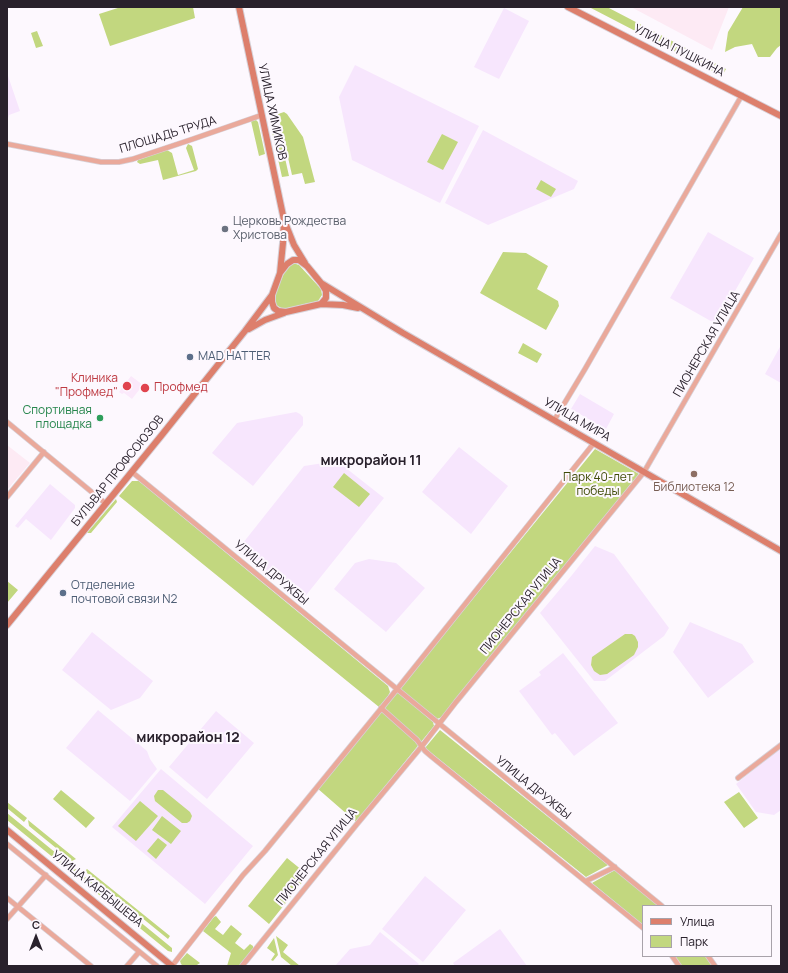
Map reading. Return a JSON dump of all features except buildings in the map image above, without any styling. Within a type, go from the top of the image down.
[{"type":"street","name":"УЛИЦА ХИМИКОВ","points":[[239,7],[285,222],[294,245],[307,266]]},
{"type":"street","name":"УЛИЦА ПУШКИНА","points":[[568,7],[781,116]]},
{"type":"street","points":[[555,419],[742,95]]},
{"type":"street","name":"ПЛОЩАДЬ ТРУДА","points":[[7,144],[101,162],[119,162],[193,140],[262,115]]},
{"type":"street","name":"УЛИЦА ХИМИКОВ","points":[[280,273],[285,222]]},
{"type":"street","name":"ПИОНЕРСКАЯ УЛИЦА","points":[[242,966],[644,472],[781,234]]},
{"type":"street","points":[[293,260],[299,260],[307,266],[326,291],[326,298],[321,304],[286,312],[278,311],[274,308],[272,294],[280,273],[287,264],[293,260]]},
{"type":"street","name":"УЛИЦА МИРА","points":[[321,283],[363,309],[781,550]]},
{"type":"street","name":"БУЛЬВАР ПРОФСОЮЗОВ","points":[[7,625],[245,331],[272,294]]},
{"type":"street","name":"УЛИЦА МИРА","points":[[321,304],[343,305],[363,309]]},
{"type":"street","name":"БУЛЬВАР ПРОФСОЮЗОВ","points":[[245,331],[265,320],[286,312]]},
{"type":"street","points":[[7,422],[105,503]]},
{"type":"street","points":[[172,966],[594,443]]},
{"type":"street","points":[[7,497],[44,452]]},
{"type":"street","name":"УЛИЦА ДРУЖБЫ","points":[[132,472],[661,905]]},
{"type":"street","points":[[381,708],[417,740],[425,751],[642,927]]},
{"type":"street","points":[[738,778],[781,745]]},
{"type":"street","name":"УЛИЦА КАРБЫШЕВА","points":[[7,830],[172,966]]},
{"type":"street","points":[[7,844],[157,966]]},
{"type":"street","points":[[586,882],[615,867]]},
{"type":"street","points":[[7,919],[46,875]]},
{"type":"street","points":[[7,898],[92,966]]},
{"type":"street","points":[[127,966],[139,952]]},
{"type":"street","points":[[673,957],[679,966]]},
{"type":"street","points":[[709,957],[715,966]]},
{"type":"street","points":[[80,966],[85,961]]},
{"type":"shaded area","points":[[631,7],[729,7],[712,50]]},
{"type":"shaded area","points":[[504,8],[529,21],[499,79],[474,67]]},
{"type":"shaded area","points":[[355,65],[479,126],[440,203],[352,160],[339,97]]},
{"type":"shaded area","points":[[7,73],[20,111],[9,115],[7,121]]},
{"type":"shaded area","points":[[483,130],[578,181],[574,189],[488,225],[445,203]]},
{"type":"shaded area","points":[[708,232],[754,258],[716,324],[670,298]]},
{"type":"shaded area","points":[[781,345],[781,383],[765,374]]},
{"type":"shaded area","points":[[131,376],[143,385],[132,399],[124,393],[122,394],[119,392]]},
{"type":"shaded area","points":[[580,394],[614,414],[606,429],[571,409]]},
{"type":"shaded area","points":[[296,412],[303,417],[303,425],[253,486],[212,453],[237,423]]},
{"type":"shaded area","points":[[7,445],[30,463],[7,490]]},
{"type":"shaded area","points":[[459,447],[508,486],[471,534],[422,492]]},
{"type":"shaded area","points":[[337,461],[384,498],[303,599],[239,548],[304,466]]},
{"type":"shaded area","points":[[50,484],[75,505],[75,508],[51,540],[26,519],[18,528],[15,526]]},
{"type":"shaded area","points":[[595,546],[614,554],[669,628],[664,636],[605,681],[594,681],[540,613]]},
{"type":"shaded area","points":[[369,559],[396,563],[425,588],[386,632],[334,589],[355,563]]},
{"type":"shaded area","points":[[690,622],[742,644],[754,662],[708,698],[673,652]]},
{"type":"shaded area","points":[[92,632],[153,681],[140,698],[111,710],[62,670]]},
{"type":"shaded area","points":[[563,653],[618,723],[574,756],[555,733],[552,735],[519,691],[541,675],[539,672]]},
{"type":"shaded area","points":[[98,710],[147,751],[150,759],[157,769],[130,801],[66,748]]},
{"type":"shaded area","points":[[216,711],[254,743],[207,799],[169,767]]},
{"type":"shaded area","points":[[781,748],[781,810],[774,815],[756,812],[736,784]]},
{"type":"shaded area","points":[[161,769],[253,846],[205,904],[112,827]]},
{"type":"shaded area","points":[[425,876],[466,910],[423,962],[382,929]]},
{"type":"shaded area","points":[[500,929],[527,966],[455,966],[453,963]]},
{"type":"shaded area","points":[[380,932],[419,964],[417,966],[335,966],[350,949],[370,945]]},
{"type":"green space","points":[[121,7],[193,7],[195,18],[110,46],[99,14]]},
{"type":"green space","points":[[589,7],[607,7],[726,69],[722,76]]},
{"type":"green space","points":[[743,7],[781,7],[781,45],[770,57],[758,57],[752,44],[735,47],[725,52],[728,32]]},
{"type":"green space","points":[[37,31],[43,46],[36,48],[31,33]]},
{"type":"green space","points":[[284,112],[303,137],[315,182],[305,184],[302,173],[292,175],[278,114]]},
{"type":"green space","points":[[256,120],[258,122],[265,154],[259,156],[251,121]]},
{"type":"green space","points":[[279,131],[289,176],[282,177],[272,132]]},
{"type":"green space","points":[[442,134],[458,142],[443,170],[427,162]]},
{"type":"green space","points":[[188,144],[192,146],[198,169],[196,171],[163,180],[158,160],[140,164],[137,162],[138,160],[167,150],[172,153],[178,175],[194,170],[186,148]]},
{"type":"green space","points":[[541,180],[556,189],[551,197],[536,189]]},
{"type":"green space","points":[[503,252],[526,253],[548,266],[537,289],[558,301],[559,306],[546,330],[480,293]]},
{"type":"green space","points":[[293,263],[299,265],[321,289],[322,295],[318,301],[283,309],[276,305],[274,297],[287,266]]},
{"type":"green space","points":[[523,343],[542,354],[537,363],[518,353]]},
{"type":"green space","name":"Парк 40-лет победы","points":[[595,449],[639,474],[442,717],[437,719],[399,689]]},
{"type":"green space","points":[[344,473],[370,494],[359,507],[333,487]]},
{"type":"green space","points":[[132,481],[139,481],[388,686],[390,692],[379,707],[119,496]]},
{"type":"green space","points":[[116,499],[117,502],[91,533],[87,533]]},
{"type":"green space","points":[[7,581],[18,590],[7,603]]},
{"type":"green space","points":[[625,634],[632,634],[638,642],[638,647],[634,655],[607,674],[600,675],[594,671],[591,665],[592,657]]},
{"type":"green space","points":[[395,693],[399,693],[433,722],[434,726],[356,822],[317,788]]},
{"type":"green space","points":[[440,730],[608,865],[586,877],[425,748]]},
{"type":"green space","points":[[61,790],[95,818],[86,828],[53,799]]},
{"type":"green space","points":[[158,790],[163,790],[190,812],[192,816],[190,821],[187,823],[182,823],[155,801],[154,796]]},
{"type":"green space","points":[[739,792],[758,818],[744,828],[724,802]]},
{"type":"green space","points":[[140,801],[158,816],[136,841],[118,826]]},
{"type":"green space","points":[[7,802],[27,818],[24,822],[7,808]]},
{"type":"green space","points":[[7,813],[172,948],[172,952],[168,951],[7,820]]},
{"type":"green space","points":[[162,816],[181,831],[171,844],[152,830]]},
{"type":"green space","points":[[28,820],[76,859],[72,861],[29,826]]},
{"type":"green space","points":[[158,838],[167,845],[156,859],[147,851]]},
{"type":"green space","points":[[287,858],[308,875],[269,924],[248,906]]},
{"type":"green space","points":[[87,869],[170,936],[168,939],[87,873]]},
{"type":"green space","points":[[615,870],[658,905],[642,905],[642,924],[592,883]]},
{"type":"green space","points":[[216,916],[221,922],[215,929],[223,935],[231,925],[242,934],[235,943],[244,950],[250,944],[253,946],[253,950],[240,966],[227,966],[231,953],[203,931]]},
{"type":"green space","points":[[276,936],[288,945],[283,952],[300,966],[292,966],[281,957]]},
{"type":"green space","points":[[274,938],[278,955],[273,961],[271,960],[275,954],[267,948]]},
{"type":"green space","points":[[187,953],[200,963],[197,965],[198,966],[183,966],[181,964],[180,961]]},
{"type":"green space","points":[[675,957],[706,957],[713,966],[682,966]]},
{"type":"place","name":"Церковь Рождества Христова","points":[[225,229]]},
{"type":"place","name":"MAD HATTER","points":[[190,357]]},
{"type":"place","name":"Клиника \"Профмед\"","points":[[127,386]]},
{"type":"place","name":"Профмед","points":[[145,388]]},
{"type":"place","name":"Спортивная площадка","points":[[100,418]]},
{"type":"place","name":"Библиотека 12","points":[[694,474]]},
{"type":"place","name":"Отделение почтовой связи N2","points":[[63,593]]},
{"type":"district","name":"микрорайон 11","points":[[371,461]]},
{"type":"district","name":"микрорайон 12","points":[[188,738]]}]
